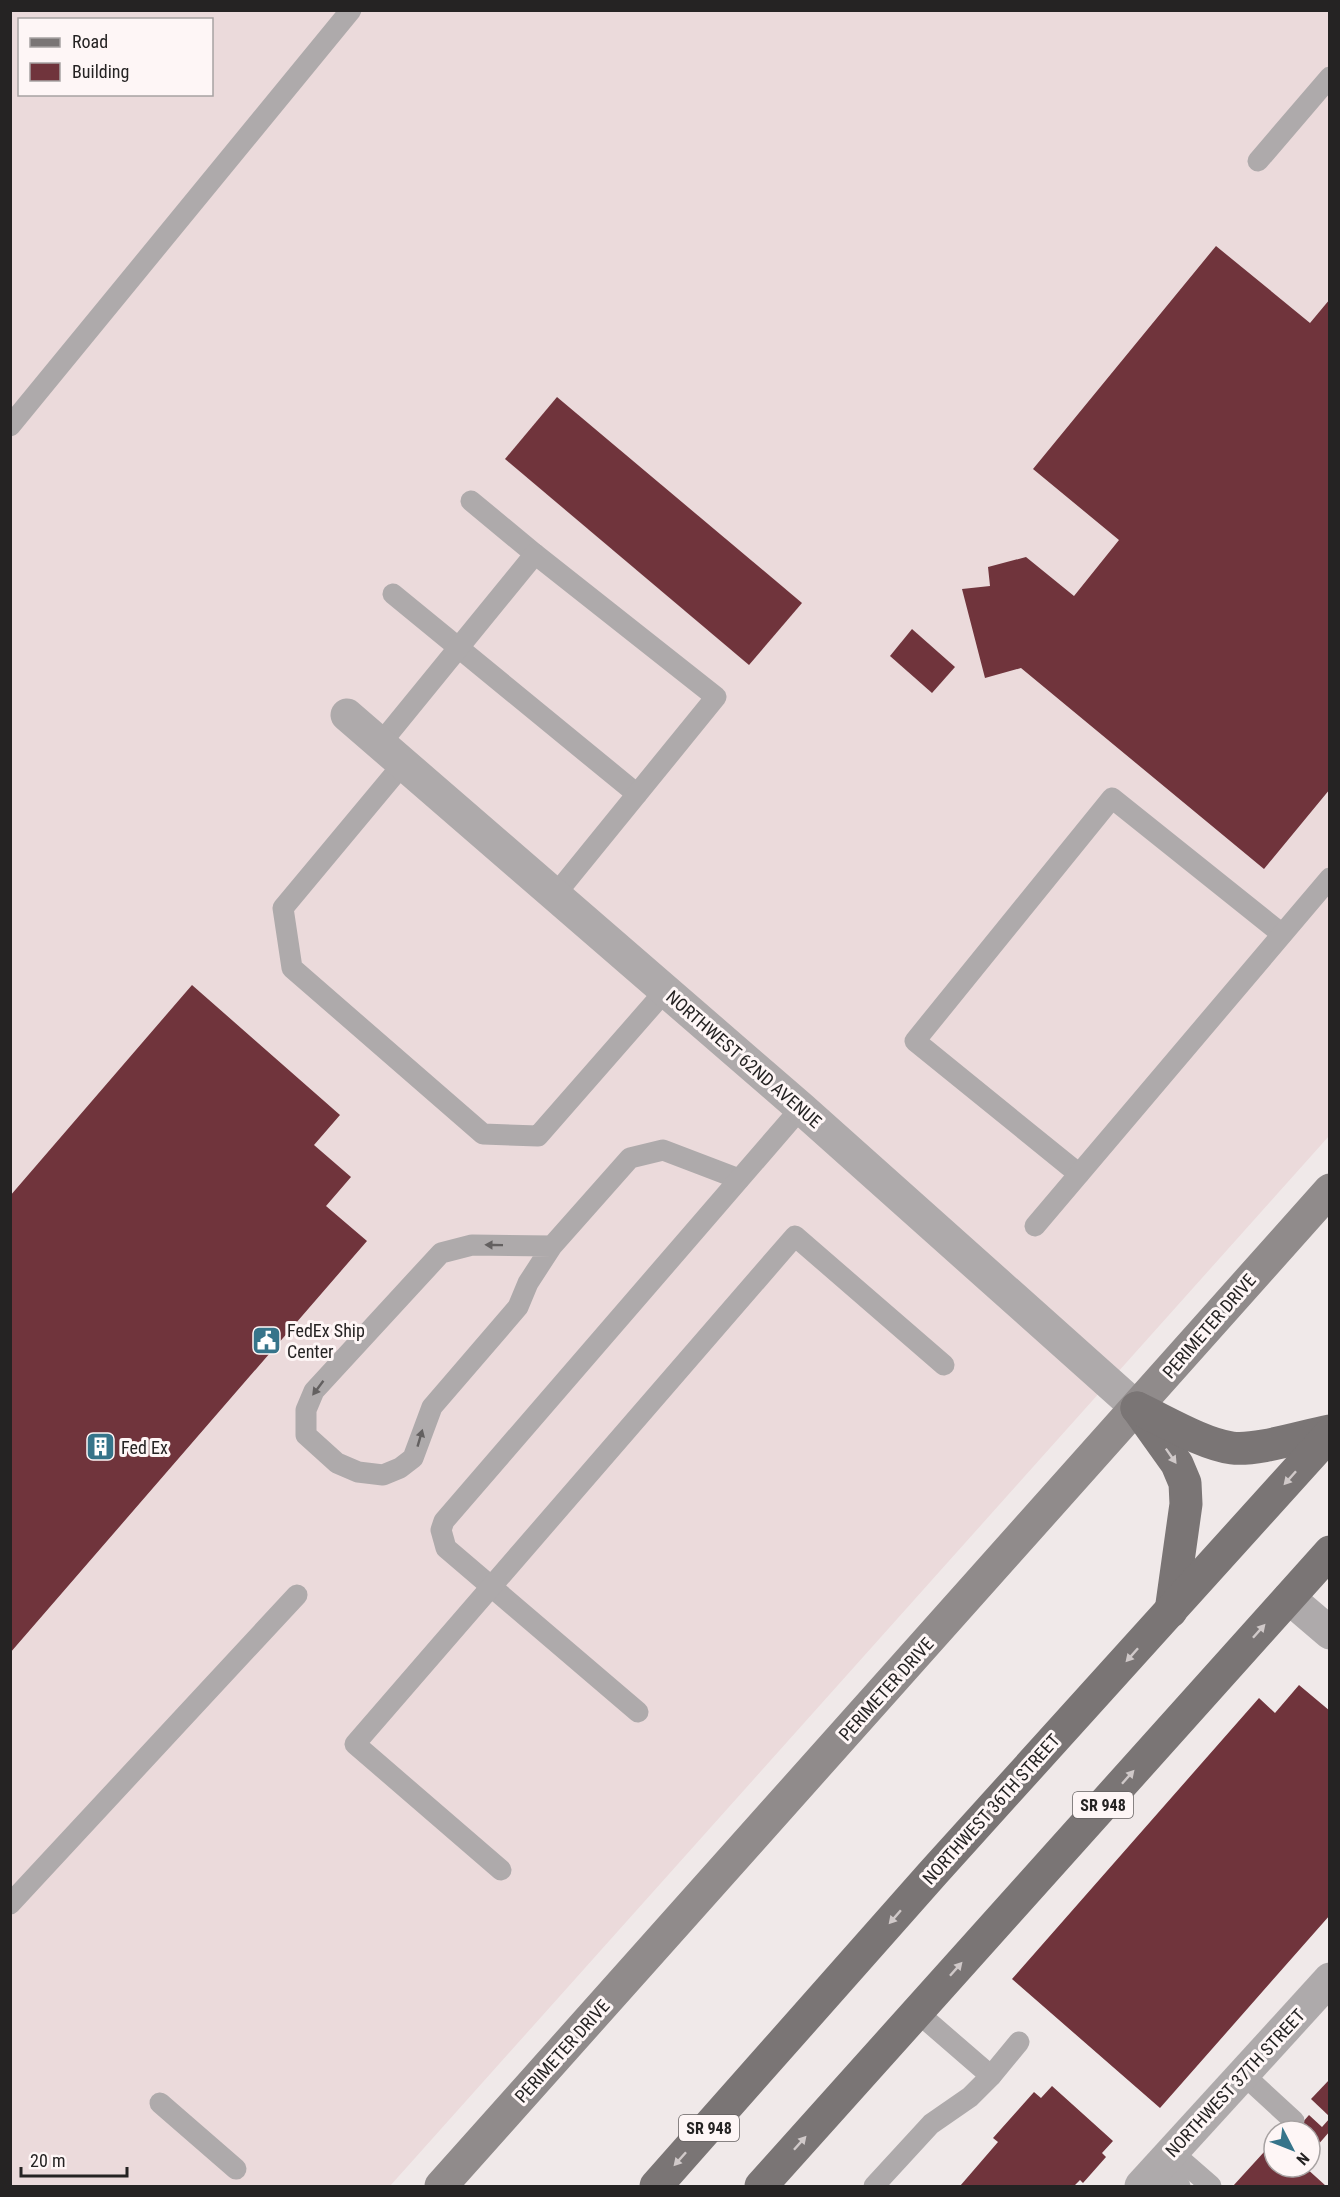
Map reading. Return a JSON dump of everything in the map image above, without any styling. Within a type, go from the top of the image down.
[{"type":"main road","points":[[1137,1408],[1214,1443],[1232,1448],[1248,1448],[1329,1433]]},
{"type":"main road","points":[[1137,1408],[1177,1464],[1185,1483],[1186,1504],[1171,1611]]},
{"type":"main road","name":"NORTHWEST 36TH STREET","points":[[656,2187],[933,1872],[1171,1611],[1329,1433]]},
{"type":"main road","name":"SR 948","points":[[761,2187],[1329,1551]]},
{"type":"street","name":"NORTHWEST 62ND AVENUE","points":[[347,715],[801,1108],[1137,1408]]},
{"type":"street","name":"PERIMETER DRIVE","points":[[441,2187],[1329,1190]]},
{"type":"street","points":[[1289,1598],[1329,1633]]},
{"type":"street","name":"NORTHWEST 37TH STREET","points":[[1163,2173],[1244,2075],[1329,1979]]},
{"type":"lane","points":[[10,426],[351,10]]},
{"type":"lane","points":[[1258,161],[1329,77]]},
{"type":"lane","points":[[471,501],[716,697],[555,895]]},
{"type":"lane","points":[[535,554],[459,648],[392,754],[283,908],[292,968],[483,1134],[538,1136],[665,991]]},
{"type":"lane","points":[[393,594],[638,794]]},
{"type":"lane","points":[[1079,1174],[915,1041],[1112,798],[1282,934]]},
{"type":"lane","points":[[1035,1226],[1329,878]]},
{"type":"lane","points":[[638,1712],[446,1548],[441,1530],[444,1521],[801,1108]]},
{"type":"lane","points":[[552,1246],[472,1245],[441,1253],[314,1391],[306,1410],[306,1435],[337,1463],[358,1472],[383,1475],[400,1468],[412,1458],[432,1407],[518,1307],[528,1283],[552,1246],[630,1158],[663,1150],[739,1179]]},
{"type":"lane","points":[[501,1870],[355,1744],[795,1236],[944,1365]]},
{"type":"lane","points":[[10,1904],[297,1595]]},
{"type":"lane","points":[[917,2012],[991,2076]]},
{"type":"lane","points":[[874,2187],[931,2124],[970,2097],[991,2076],[1018,2042]]},
{"type":"lane","points":[[1244,2075],[1292,2119]]},
{"type":"lane","points":[[160,2103],[236,2169]]},
{"type":"lane","points":[[1163,2173],[1211,2187]]},
{"type":"shaded area","points":[[11,11],[1329,11],[1329,1136],[390,2186],[11,2186]]},
{"type":"building","points":[[1216,246],[1310,323],[1330,299],[1330,789],[1264,869],[1021,668],[985,678],[962,589],[990,586],[988,567],[1026,557],[1074,596],[1119,540],[1033,469]]},
{"type":"building","points":[[557,397],[802,603],[749,665],[505,459]]},
{"type":"building","points":[[912,629],[955,667],[932,693],[890,656]]},
{"type":"building","name":"Fed Ex","points":[[192,985],[340,1115],[314,1145],[351,1177],[326,1206],[367,1241],[10,1653],[10,1196]]},
{"type":"building","points":[[1299,1685],[1330,1711],[1330,1915],[1160,2108],[1012,1979],[1259,1698],[1275,1713]]},
{"type":"building","points":[[1330,2079],[1330,2117],[1311,2099]]},
{"type":"building","points":[[1052,2086],[1113,2141],[1102,2153],[1106,2157],[1083,2183],[1080,2180],[1074,2186],[960,2186],[998,2142],[993,2138],[1034,2092],[1041,2098]]},
{"type":"building","points":[[1330,2118],[1330,2131],[1322,2140],[1322,2127]]},
{"type":"building","points":[[1262,2154],[1262,2179],[1318,2179],[1326,2186],[1233,2186]]},
{"type":"place","name":"FedEx Ship Center","points":[[266,1340]]},
{"type":"place","name":"Fed Ex","points":[[100,1447]]}]
